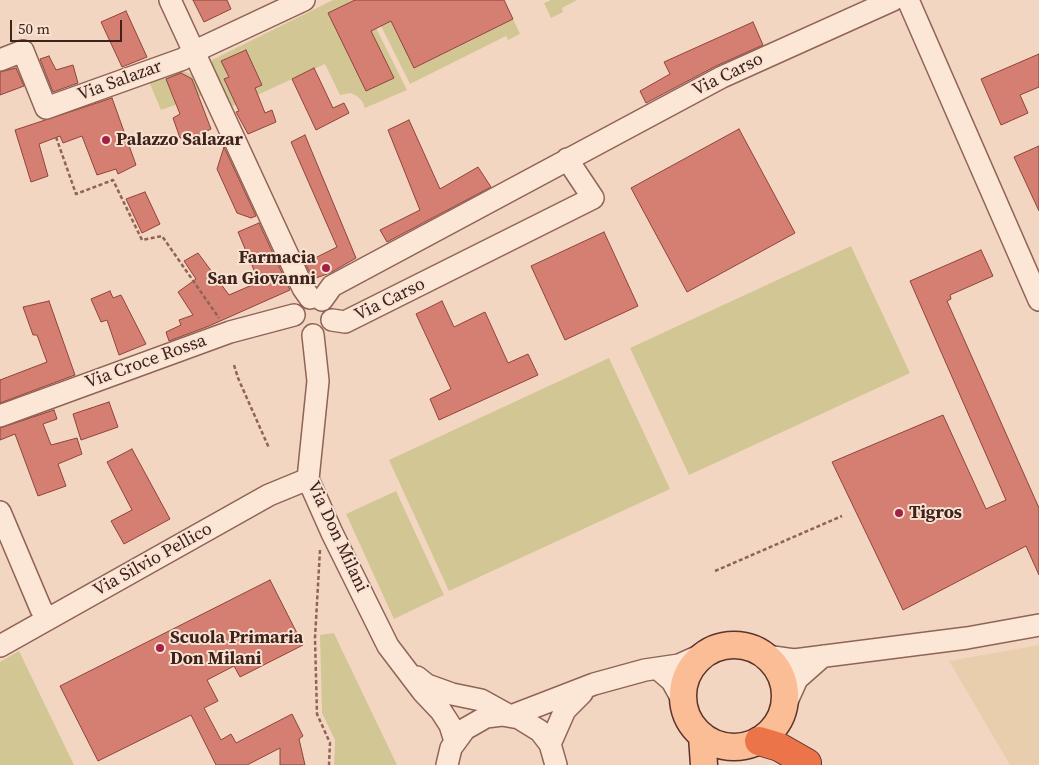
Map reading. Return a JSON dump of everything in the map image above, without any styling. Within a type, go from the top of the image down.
[{"type":"highway","points":[[764,731],[779,747],[807,764]]},
{"type":"main road","points":[[719,765],[764,731],[785,690],[783,680],[776,667],[758,650],[739,645],[729,645],[710,651],[701,657],[689,672],[685,681],[683,701],[690,720],[702,736],[720,745],[764,731]]},
{"type":"main road","points":[[702,736],[704,765]]},
{"type":"street","points":[[170,0],[303,288],[330,308],[332,320],[325,331],[313,335],[301,332],[297,327],[294,315],[299,304],[316,299]]},
{"type":"street","name":"Via Salazar","points":[[0,60],[23,51],[46,108],[183,59],[193,52],[304,0]]},
{"type":"street","name":"Via Carso","points":[[316,299],[332,286],[567,158],[722,77],[893,0]]},
{"type":"street","points":[[908,0],[1039,300]]},
{"type":"street","name":"Via Carso","points":[[332,320],[345,322],[593,198],[567,158]]},
{"type":"street","name":"Via Croce Rossa","points":[[0,416],[230,332],[294,315]]},
{"type":"street","name":"Via Don Milani","points":[[313,335],[318,381],[308,479],[332,533],[388,646],[450,725],[455,741]]},
{"type":"street","name":"Via Silvio Pellico","points":[[0,646],[269,495],[308,479]]},
{"type":"street","points":[[0,512],[41,609],[48,619]]},
{"type":"street","points":[[766,656],[794,660],[967,638],[1039,625]]},
{"type":"street","points":[[447,765],[455,741],[465,729],[479,720],[494,715],[511,716],[594,684],[622,675],[679,665],[710,651]]},
{"type":"street","points":[[764,731],[797,679],[823,656]]},
{"type":"street","name":"Via Don Milani","points":[[407,668],[427,685],[452,694],[481,700],[511,716],[534,725],[550,744]]},
{"type":"street","points":[[658,669],[672,681],[683,701]]},
{"type":"street","points":[[556,765],[550,744],[565,710],[579,695],[594,684]]},
{"type":"path","points":[[56,138],[76,194],[113,180],[142,240],[162,236],[207,302]]},
{"type":"path","points":[[234,365],[269,448]]},
{"type":"path","points":[[715,571],[842,516]]},
{"type":"path","points":[[329,765],[330,743],[317,714],[315,638],[320,539],[332,533]]},
{"type":"shaded area","points":[[333,0],[362,0],[407,90],[365,108],[357,96],[350,93],[340,95],[325,64],[231,107],[212,70],[212,60]]},
{"type":"shaded area","points":[[368,0],[381,0],[415,68],[513,19],[520,34],[508,40],[506,36],[410,84]]},
{"type":"shaded area","points":[[551,0],[577,0],[562,8],[563,12],[551,18],[544,3]]},
{"type":"shaded area","points":[[179,68],[195,77],[203,95],[161,110],[148,79]]},
{"type":"shaded area","points":[[851,246],[910,373],[689,475],[630,348]]},
{"type":"shaded area","points":[[609,358],[670,489],[449,591],[389,460]]},
{"type":"shaded area","points":[[396,491],[444,595],[394,619],[346,514]]},
{"type":"shaded area","points":[[334,633],[397,765],[334,765],[335,740],[322,713],[320,635]]},
{"type":"shaded area","points":[[1039,645],[1039,765],[1010,765],[949,661]]},
{"type":"shaded area","points":[[19,651],[74,765],[0,765],[0,662]]},
{"type":"building","points":[[193,0],[227,0],[231,9],[204,22]]},
{"type":"building","points":[[355,0],[504,0],[513,19],[414,68],[391,21],[371,31],[394,78],[366,91],[328,13]]},
{"type":"building","points":[[126,11],[147,57],[122,67],[101,22]]},
{"type":"building","points":[[753,22],[763,45],[716,66],[646,103],[640,91],[670,74],[664,62]]},
{"type":"building","points":[[246,50],[262,85],[255,88],[265,113],[272,110],[276,122],[248,134],[236,112],[239,111],[224,79],[229,77],[221,61]]},
{"type":"building","points":[[1039,54],[1039,87],[1020,95],[1028,113],[1001,125],[981,79]]},
{"type":"building","points":[[49,56],[56,70],[73,65],[78,83],[53,92],[40,59]]},
{"type":"building","points":[[16,68],[24,86],[0,95],[0,72]]},
{"type":"building","points":[[314,68],[333,108],[344,103],[349,113],[316,130],[292,79]]},
{"type":"building","points":[[181,73],[192,79],[211,129],[195,137],[180,138],[173,118],[180,114],[166,79]]},
{"type":"building","name":"Palazzo Salazar","points":[[112,98],[136,165],[118,174],[116,169],[97,175],[82,136],[63,143],[60,136],[39,144],[48,176],[31,182],[15,130]]},
{"type":"building","points":[[409,120],[440,189],[478,167],[491,187],[387,242],[380,230],[420,210],[388,130]]},
{"type":"building","points":[[739,129],[795,233],[687,292],[631,188]]},
{"type":"building","points":[[305,135],[356,258],[330,273],[313,279],[305,263],[337,247],[291,142]]},
{"type":"building","points":[[1039,146],[1039,211],[1014,157]]},
{"type":"building","points":[[224,147],[256,216],[251,218],[237,213],[217,169]]},
{"type":"building","points":[[145,192],[160,224],[142,233],[126,199]]},
{"type":"building","points":[[259,223],[290,290],[209,326],[169,341],[166,332],[181,325],[179,320],[193,315],[178,292],[196,279],[184,261],[198,253],[229,295],[259,282],[238,232]]},
{"type":"building","points":[[604,232],[638,306],[565,340],[531,266]]},
{"type":"building","points":[[981,250],[993,276],[950,295],[951,299],[947,301],[1039,508],[1039,575],[1026,546],[903,610],[832,462],[943,415],[986,509],[1006,500],[910,281]]},
{"type":"building","points":[[110,291],[113,298],[121,295],[146,344],[119,355],[107,320],[101,322],[91,299]]},
{"type":"building","points":[[49,301],[75,375],[0,403],[0,380],[47,362],[37,335],[33,335],[23,307]]},
{"type":"building","points":[[442,301],[454,327],[485,312],[508,363],[528,354],[538,375],[439,420],[430,399],[451,389],[416,314]]},
{"type":"building","points":[[109,402],[118,427],[81,440],[73,414]]},
{"type":"building","points":[[54,410],[57,419],[43,424],[51,445],[77,438],[82,454],[58,464],[66,486],[38,496],[15,434],[0,440],[0,428]]},
{"type":"building","points":[[132,449],[170,519],[124,544],[111,521],[132,510],[107,462]]},
{"type":"building","points":[[270,580],[303,645],[240,677],[234,666],[207,680],[218,701],[204,708],[221,740],[231,734],[236,743],[292,714],[303,736],[299,739],[305,765],[280,765],[280,748],[247,765],[216,765],[191,715],[98,761],[60,686]]},
{"type":"place","name":"Palazzo Salazar","points":[[106,140]]},
{"type":"place","name":"Farmacia San Giovanni","points":[[326,268]]},
{"type":"place","name":"Tigros","points":[[899,513]]},
{"type":"place","name":"Scuola Primaria Don Milani","points":[[160,648]]}]
